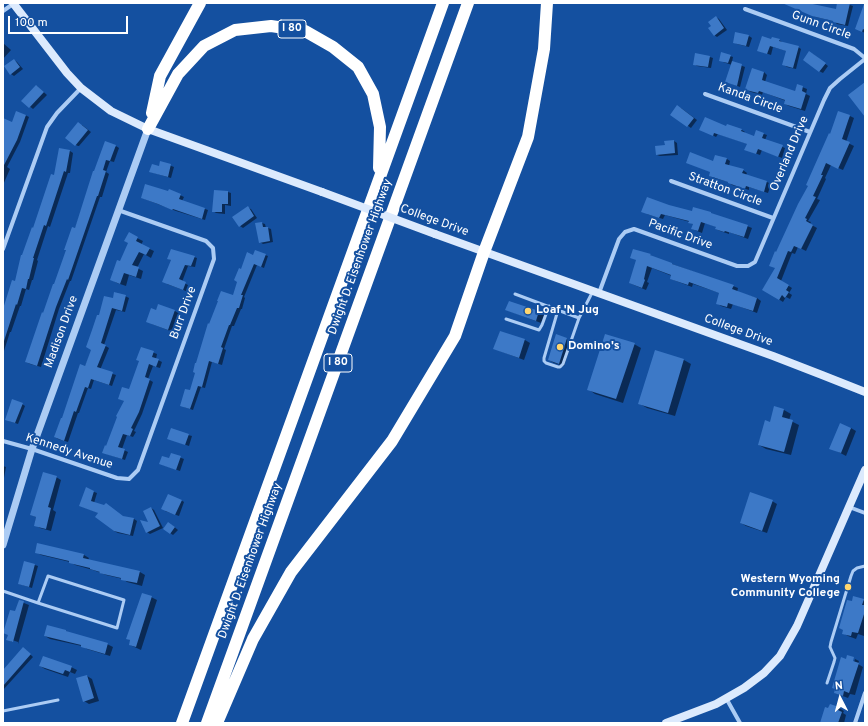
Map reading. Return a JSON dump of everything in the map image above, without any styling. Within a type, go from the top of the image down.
[{"type":"highway","points":[[148,129],[160,76],[200,3]]},
{"type":"highway","name":"Dwight D. Eisenhower Highway","points":[[182,723],[443,3]]},
{"type":"highway","name":"Dwight D. Eisenhower Highway","points":[[207,723],[468,3]]},
{"type":"highway","points":[[217,723],[253,640],[291,572],[392,441],[455,336],[484,252],[528,137],[544,49],[547,3]]},
{"type":"highway","name":"I 80","points":[[148,129],[178,74],[204,46],[235,30],[271,26],[305,31],[333,47],[358,67],[373,94],[380,127],[379,178]]},
{"type":"main road","name":"College Drive","points":[[13,3],[67,73],[81,88],[111,111],[148,129],[596,292],[865,392]]},
{"type":"main road","points":[[666,723],[716,704],[744,688],[764,672],[780,656],[797,626],[865,470]]},
{"type":"street","points":[[3,11],[13,3]]},
{"type":"street","name":"Gunn Circle","points":[[745,9],[854,49],[865,58]]},
{"type":"street","name":"Overland Drive","points":[[748,266],[755,262],[830,88],[865,58]]},
{"type":"street","points":[[3,249],[47,127],[57,113],[81,88]]},
{"type":"street","name":"Kanda Circle","points":[[705,94],[810,132]]},
{"type":"street","name":"Madison Drive","points":[[3,543],[32,449],[148,129]]},
{"type":"street","name":"Stratton Circle","points":[[671,181],[773,218]]},
{"type":"street","name":"Burr Drive","points":[[118,210],[206,242],[213,248],[214,259],[138,470],[129,479]]},
{"type":"street","name":"Pacific Drive","points":[[596,292],[619,239],[625,232],[634,229],[737,266],[748,266]]},
{"type":"street","name":"Kennedy Avenue","points":[[3,441],[32,449],[117,478],[129,479]]},
{"type":"street","points":[[849,507],[865,513]]},
{"type":"street","points":[[855,723],[865,693]]},
{"type":"street","points":[[726,698],[740,723]]},
{"type":"lane","points":[[558,310],[544,358],[545,362],[556,367],[560,367],[563,364],[579,318],[596,292]]},
{"type":"lane","points":[[515,294],[579,318]]},
{"type":"lane","points":[[506,319],[540,330],[549,306]]},
{"type":"lane","points":[[827,683],[835,658],[830,647],[849,583],[853,571],[857,568],[865,566]]},
{"type":"lane","points":[[3,591],[38,603],[117,628],[124,600],[48,576],[38,603]]},
{"type":"lane","points":[[3,711],[58,700]]},
{"type":"building","points":[[782,3],[808,3],[836,9],[837,3],[850,3],[845,25],[812,16]]},
{"type":"building","points":[[864,4],[865,30],[863,29],[862,32],[855,29]]},
{"type":"building","points":[[716,16],[724,28],[714,36],[708,28],[711,26],[708,22]]},
{"type":"building","points":[[735,32],[749,35],[746,46],[733,43]]},
{"type":"building","points":[[762,36],[771,39],[772,37],[780,39],[779,41],[799,46],[793,68],[782,65],[786,51],[770,46],[767,54],[757,51]]},
{"type":"building","points":[[809,51],[826,63],[819,72],[803,60]]},
{"type":"building","points":[[721,52],[731,55],[728,63],[719,61]]},
{"type":"building","points":[[695,53],[710,56],[708,67],[693,65]]},
{"type":"building","points":[[14,59],[20,67],[10,75],[4,66]]},
{"type":"building","points":[[732,61],[742,64],[737,86],[725,82]]},
{"type":"building","points":[[752,68],[764,72],[762,80],[795,91],[797,84],[803,86],[802,91],[806,93],[801,109],[784,104],[785,100],[759,91],[758,93],[746,90],[745,89]]},
{"type":"building","points":[[865,82],[865,117],[848,95]]},
{"type":"building","points":[[36,85],[44,92],[29,108],[21,101]]},
{"type":"building","points":[[677,105],[694,118],[687,127],[670,115]]},
{"type":"building","points":[[16,111],[26,115],[17,140],[3,167],[3,118],[12,122]]},
{"type":"building","points":[[838,111],[850,115],[842,139],[850,142],[838,169],[826,163],[821,175],[823,175],[813,196],[816,197],[805,218],[807,219],[806,221],[813,225],[801,249],[794,246],[791,252],[788,251],[777,278],[789,285],[786,290],[789,292],[785,298],[782,295],[779,300],[762,290],[775,268],[769,266],[808,186],[806,185],[829,133],[830,134]]},
{"type":"building","points":[[705,117],[726,126],[727,124],[742,129],[741,131],[754,136],[756,130],[764,133],[762,138],[783,145],[778,157],[758,149],[756,154],[744,150],[747,144],[714,133],[713,136],[699,130]]},
{"type":"building","points":[[78,122],[88,130],[75,146],[65,138]]},
{"type":"building","points":[[674,140],[675,153],[656,155],[655,146],[665,145],[664,141]]},
{"type":"building","points":[[105,141],[116,145],[110,161],[106,160],[103,170],[106,171],[98,196],[68,280],[67,279],[56,307],[37,366],[25,362],[42,312],[43,313],[66,250],[64,250],[72,227],[75,228],[93,171]]},
{"type":"building","points":[[59,148],[70,150],[66,172],[64,171],[46,226],[44,225],[33,258],[26,289],[22,288],[4,341],[3,309],[12,280],[15,281],[21,255],[32,227],[33,228],[51,174],[54,175]]},
{"type":"building","points":[[690,152],[713,161],[715,155],[727,158],[725,164],[744,169],[742,173],[767,181],[764,192],[746,186],[745,189],[709,176],[710,172],[686,163]]},
{"type":"building","points":[[160,161],[171,164],[168,177],[149,172],[152,164],[159,166]]},
{"type":"building","points":[[145,184],[168,191],[169,189],[181,194],[179,199],[205,208],[202,219],[173,209],[172,210],[141,198]]},
{"type":"building","points":[[214,190],[228,191],[228,204],[222,204],[222,212],[212,212]]},
{"type":"building","points":[[647,197],[692,211],[693,207],[748,225],[744,237],[715,229],[716,227],[701,222],[698,231],[691,229],[693,224],[688,223],[689,221],[661,214],[659,218],[641,212]]},
{"type":"building","points":[[248,206],[254,216],[239,227],[232,217]]},
{"type":"building","points":[[262,222],[263,227],[268,227],[270,241],[259,243],[255,223]]},
{"type":"building","points":[[129,232],[138,237],[136,241],[150,248],[146,255],[139,252],[132,265],[139,267],[136,277],[124,273],[120,284],[110,280],[117,260],[120,261],[128,243],[124,241]]},
{"type":"building","points":[[171,249],[195,256],[191,266],[185,265],[179,279],[186,282],[183,290],[162,282],[171,260],[167,259]]},
{"type":"building","points":[[633,249],[651,254],[650,255],[672,264],[734,285],[732,289],[757,298],[753,311],[728,303],[727,307],[716,304],[719,293],[689,282],[688,285],[670,279],[671,275],[647,266],[642,288],[629,283],[636,260],[630,258]]},
{"type":"building","points":[[255,250],[266,254],[261,267],[254,264],[241,295],[243,295],[239,308],[237,308],[229,325],[221,347],[223,348],[218,364],[209,361],[202,387],[198,386],[190,409],[180,406],[185,389],[190,390],[195,373],[193,372],[195,363],[208,323],[209,324],[221,291],[233,295],[237,282],[234,280],[239,268],[241,269],[247,252],[253,255]]},
{"type":"building","points":[[114,292],[126,295],[122,311],[112,308],[101,343],[106,345],[97,367],[113,372],[109,385],[91,379],[88,388],[85,387],[76,412],[74,411],[64,441],[54,437],[80,364],[85,366],[91,350],[86,347],[97,315],[99,315],[104,296],[113,298]]},
{"type":"building","points":[[509,301],[539,311],[536,321],[505,310]]},
{"type":"building","points":[[158,304],[175,310],[168,330],[146,322],[151,308],[156,310]]},
{"type":"building","points":[[500,331],[525,339],[519,358],[493,349]]},
{"type":"building","points":[[556,334],[567,338],[559,364],[548,360]]},
{"type":"building","points":[[605,334],[635,343],[616,399],[587,390]]},
{"type":"building","points":[[141,347],[154,351],[152,357],[159,359],[156,367],[149,364],[145,377],[150,379],[139,412],[131,428],[133,429],[130,436],[123,434],[118,447],[125,449],[122,459],[102,453],[117,417],[116,416],[124,401],[118,399],[122,387],[129,389],[139,361],[136,360]]},
{"type":"building","points":[[655,350],[684,359],[668,413],[638,404]]},
{"type":"building","points":[[12,399],[23,403],[15,423],[5,420]]},
{"type":"building","points":[[774,406],[784,409],[782,417],[793,420],[784,452],[758,445],[765,420],[770,422]]},
{"type":"building","points":[[840,423],[851,428],[841,453],[829,449]]},
{"type":"building","points":[[171,428],[189,434],[185,445],[167,439]]},
{"type":"building","points":[[171,453],[181,456],[176,470],[159,464],[162,456],[169,458]]},
{"type":"building","points":[[43,472],[57,476],[48,507],[51,508],[46,529],[34,526],[36,517],[30,515]]},
{"type":"building","points":[[86,487],[94,491],[91,501],[104,505],[106,503],[123,516],[134,518],[130,535],[114,531],[95,517],[98,513],[79,506]]},
{"type":"building","points":[[750,492],[773,500],[762,531],[740,523]]},
{"type":"building","points":[[168,494],[182,500],[175,515],[161,509]]},
{"type":"building","points":[[151,507],[160,526],[146,533],[140,520],[148,522],[143,511]]},
{"type":"building","points":[[168,522],[175,527],[170,534],[163,529]]},
{"type":"building","points":[[37,543],[84,554],[83,558],[140,571],[137,583],[99,573],[100,572],[90,568],[69,563],[69,561],[35,553]]},
{"type":"building","points":[[24,561],[35,564],[29,587],[18,584]]},
{"type":"building","points":[[142,593],[152,596],[136,647],[129,645],[130,640],[126,639]]},
{"type":"building","points":[[853,596],[864,599],[862,605],[865,605],[865,611],[858,633],[852,632],[851,636],[842,634],[843,630],[839,628],[847,600],[852,601]]},
{"type":"building","points":[[19,600],[24,601],[13,642],[6,640],[8,635],[3,633],[10,610],[15,611]]},
{"type":"building","points":[[47,625],[108,643],[105,654],[81,647],[81,645],[44,636]]},
{"type":"building","points":[[23,647],[31,654],[3,686],[3,670]]},
{"type":"building","points":[[847,655],[854,657],[853,661],[859,663],[849,693],[844,691],[843,696],[834,693],[835,689],[832,688],[841,657],[846,659]]},
{"type":"building","points":[[43,656],[72,666],[70,672],[65,670],[63,674],[39,666]]},
{"type":"building","points":[[87,675],[94,698],[83,702],[76,678]]},
{"type":"building","points":[[830,704],[839,707],[838,710],[842,712],[838,723],[820,723],[825,707],[828,708]]},
{"type":"place","name":"Loaf 'N Jug","points":[[528,311]]},
{"type":"place","name":"Domino's","points":[[560,347]]},
{"type":"place","name":"Western Wyoming Community College","points":[[848,587]]}]
